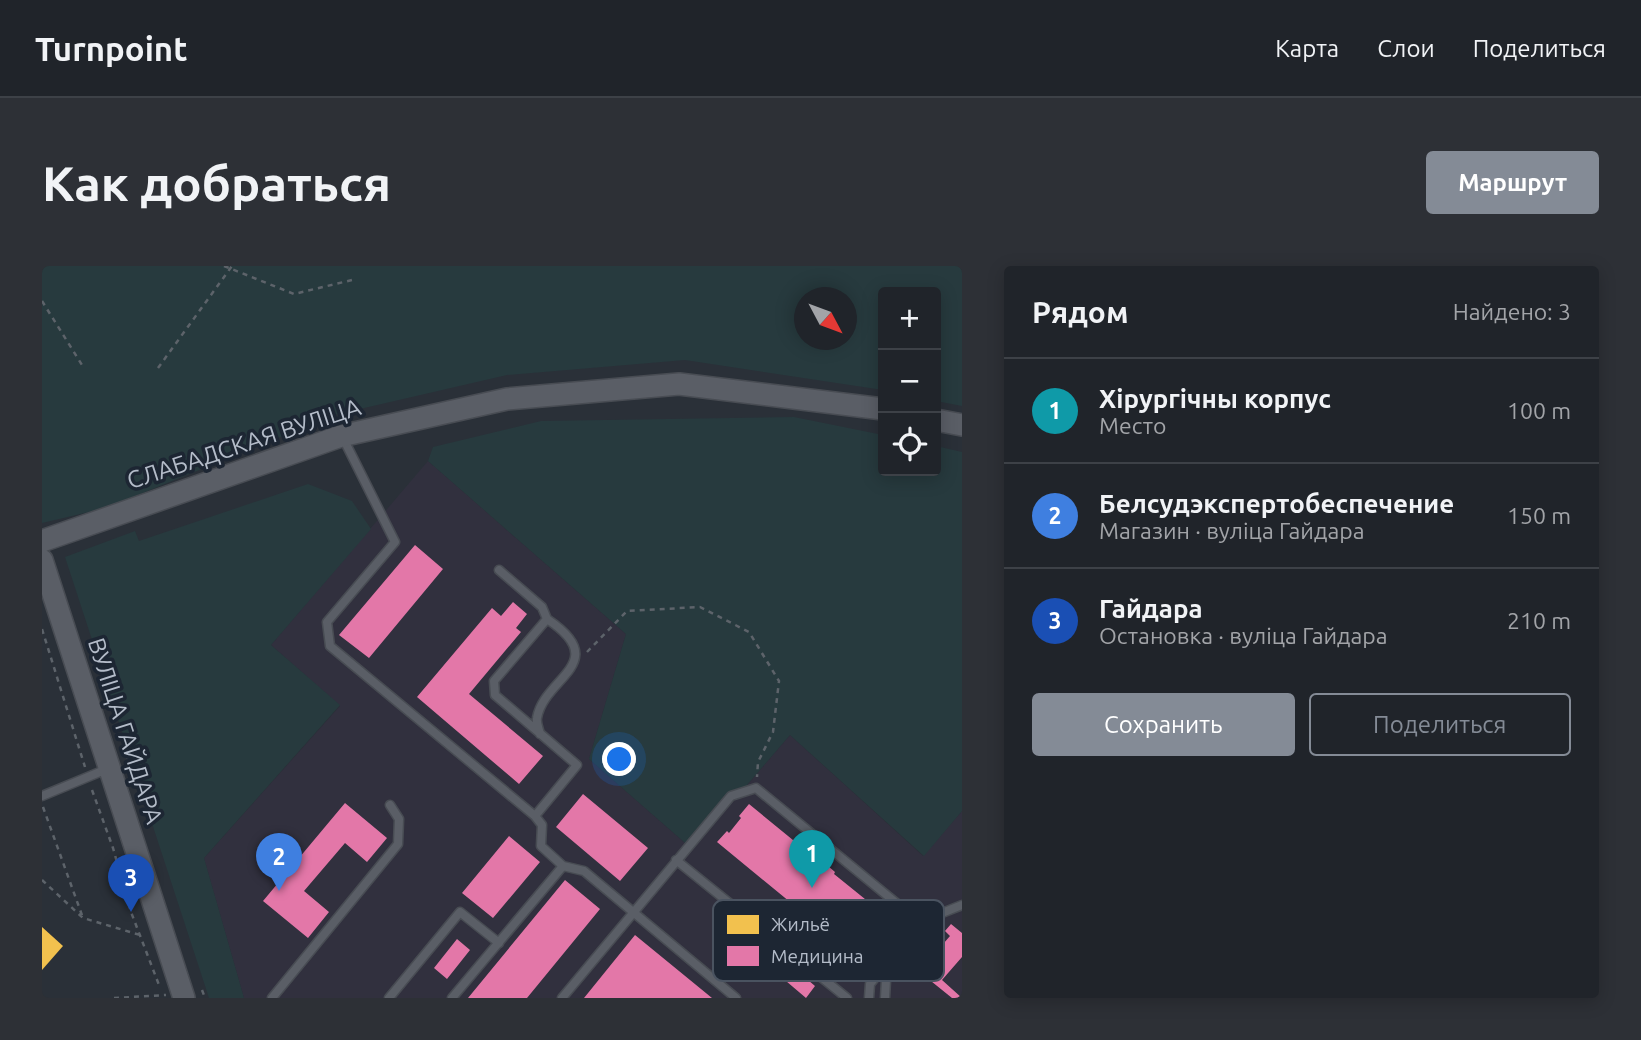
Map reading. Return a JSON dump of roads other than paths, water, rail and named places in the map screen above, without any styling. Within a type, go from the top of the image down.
[{"type":"street","name":"СЛАБАДСКАЯ ВУЛІЦА","points":[[42,541],[341,436],[508,399],[679,384],[878,408]]},
{"type":"street","points":[[941,421],[962,425]]},
{"type":"street","name":"ВУЛІЦА ГАЙДАРА","points":[[42,560],[110,767],[173,996]]},
{"type":"lane","points":[[341,436],[395,542],[327,622],[330,646],[535,816],[542,825],[541,846],[564,866],[584,871],[713,979]]},
{"type":"lane","points":[[499,570],[542,607],[547,619],[567,637],[575,650],[574,665],[542,705],[536,720],[540,734]]},
{"type":"lane","points":[[535,816],[578,765],[495,695],[494,681],[547,619]]},
{"type":"lane","points":[[42,796],[110,767]]},
{"type":"lane","points":[[562,998],[731,796],[756,788],[890,900]]},
{"type":"lane","points":[[272,998],[398,844],[399,819],[390,805]]},
{"type":"lane","points":[[676,860],[726,900]]},
{"type":"lane","points":[[452,998],[564,866]]},
{"type":"lane","points":[[944,912],[962,905]]},
{"type":"lane","points":[[389,998],[460,912],[499,943]]},
{"type":"lane","points":[[716,981],[736,998]]},
{"type":"lane","points":[[826,981],[847,998]]},
{"type":"lane","points":[[869,998],[872,981]]},
{"type":"place","name":"Хірургічны корпус","points":[[812,888]]},
{"type":"place","name":"Белсудэкспертобеспечение","points":[[279,891]]},
{"type":"place","name":"Гайдара","points":[[131,912]]}]
